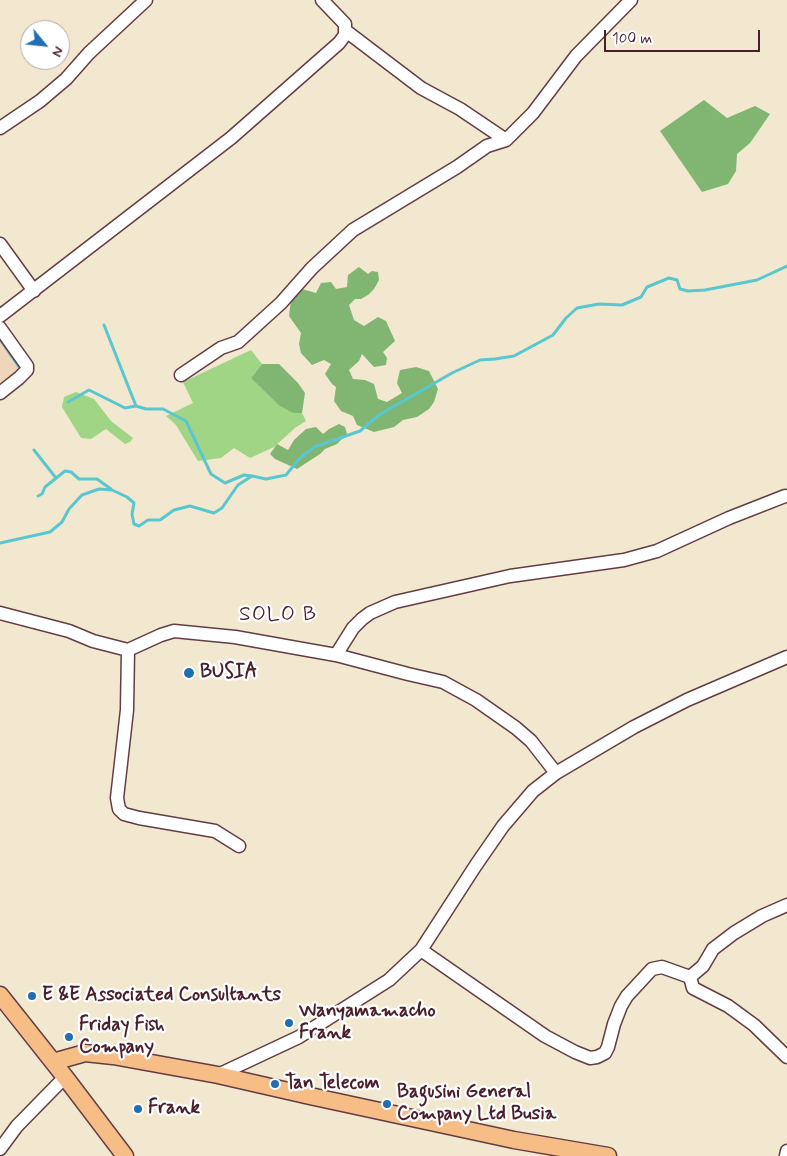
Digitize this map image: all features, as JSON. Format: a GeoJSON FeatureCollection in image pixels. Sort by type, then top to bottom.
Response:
{"type":"FeatureCollection","features":[{"type":"Feature","properties":{"kind":"main road"},"geometry":{"type":"LineString","coordinates":[[0,996],[65,1077],[124,1156]]}},
{"type":"Feature","properties":{"kind":"main road"},"geometry":{"type":"LineString","coordinates":[[53,1062],[75,1055],[96,1053],[218,1075],[514,1140],[608,1156]]}},
{"type":"Feature","properties":{"kind":"street"},"geometry":{"type":"LineString","coordinates":[[0,128],[40,101],[66,79],[89,53],[146,0]]}},
{"type":"Feature","properties":{"kind":"street"},"geometry":{"type":"LineString","coordinates":[[0,316],[231,138],[339,44],[346,31],[345,24],[322,0]]}},
{"type":"Feature","properties":{"kind":"street"},"geometry":{"type":"LineString","coordinates":[[181,375],[221,348],[238,342],[353,230],[487,146],[506,140],[533,113],[576,56],[631,0]]}},
{"type":"Feature","properties":{"kind":"street"},"geometry":{"type":"LineString","coordinates":[[346,31],[421,88],[460,109],[506,140]]}},
{"type":"Feature","properties":{"kind":"street"},"geometry":{"type":"LineString","coordinates":[[0,244],[34,291]]}},
{"type":"Feature","properties":{"kind":"street"},"geometry":{"type":"LineString","coordinates":[[0,328],[27,366],[19,378],[0,393]]}},
{"type":"Feature","properties":{"kind":"street"},"geometry":{"type":"LineString","coordinates":[[336,655],[362,619],[370,613],[395,602],[510,576],[624,560],[657,551],[729,518],[785,496]]}},
{"type":"Feature","properties":{"kind":"street"},"geometry":{"type":"LineString","coordinates":[[1,615],[60,629],[93,641],[128,650],[174,631],[235,637],[336,655],[443,682],[454,687],[516,728],[531,741],[556,773]]}},
{"type":"Feature","properties":{"kind":"street"},"geometry":{"type":"LineString","coordinates":[[128,650],[127,710],[118,798],[119,809],[124,814],[134,817],[215,831],[239,846]]}},
{"type":"Feature","properties":{"kind":"street"},"geometry":{"type":"LineString","coordinates":[[218,1075],[299,1036],[389,980],[421,950],[503,826],[533,791],[556,773],[634,727],[687,700],[787,658]]}},
{"type":"Feature","properties":{"kind":"street"},"geometry":{"type":"LineString","coordinates":[[690,977],[703,966],[713,949],[734,933],[762,916],[787,906]]}},
{"type":"Feature","properties":{"kind":"street"},"geometry":{"type":"LineString","coordinates":[[421,950],[545,1036],[574,1052],[590,1058],[604,1053],[608,1047],[614,1024],[624,1001],[652,969],[662,967],[690,977]]}},
{"type":"Feature","properties":{"kind":"street"},"geometry":{"type":"LineString","coordinates":[[690,977],[693,988],[728,1006],[754,1024],[787,1058]]}},
{"type":"Feature","properties":{"kind":"street"},"geometry":{"type":"LineString","coordinates":[[0,1149],[17,1126],[65,1077]]}},
{"type":"Feature","properties":{"kind":"street"},"geometry":{"type":"LineString","coordinates":[[786,1156],[787,1151]]}},
{"type":"Feature","properties":{"kind":"shaded area"},"geometry":{"type":"Polygon","coordinates":[[[0,336],[22,370],[0,387],[0,336]]]}},
{"type":"Feature","properties":{"kind":"green space"},"geometry":{"type":"Polygon","coordinates":[[[704,100],[727,118],[755,106],[770,114],[750,143],[737,154],[736,171],[728,184],[702,192],[660,131],[704,100]]]}},
{"type":"Feature","properties":{"kind":"green space"},"geometry":{"type":"Polygon","coordinates":[[[359,267],[368,274],[372,271],[378,272],[379,280],[368,295],[361,299],[355,299],[349,305],[354,320],[364,326],[378,317],[386,321],[395,341],[383,352],[387,358],[386,365],[374,367],[362,354],[359,361],[349,370],[353,379],[365,380],[374,384],[378,399],[387,402],[402,393],[397,383],[400,370],[416,367],[429,371],[438,389],[434,402],[429,409],[417,417],[403,420],[394,427],[374,432],[357,425],[353,416],[341,411],[334,401],[336,387],[325,374],[331,364],[324,360],[312,365],[301,353],[299,344],[301,333],[289,316],[291,300],[302,289],[316,293],[321,283],[331,282],[336,289],[347,287],[348,275],[359,267]]]}},
{"type":"Feature","properties":{"kind":"green space"},"geometry":{"type":"Polygon","coordinates":[[[251,350],[262,364],[251,378],[293,413],[302,413],[306,421],[295,428],[274,447],[250,458],[234,448],[221,458],[198,461],[176,425],[166,416],[193,403],[183,382],[251,350]]]}},
{"type":"Feature","properties":{"kind":"green space"},"geometry":{"type":"Polygon","coordinates":[[[262,364],[279,364],[298,383],[305,393],[302,413],[293,413],[280,406],[251,378],[262,364]]]}},
{"type":"Feature","properties":{"kind":"green space"},"geometry":{"type":"Polygon","coordinates":[[[76,392],[94,399],[111,421],[133,438],[130,442],[125,444],[106,429],[91,439],[81,438],[62,407],[64,397],[76,392]]]}},
{"type":"Feature","properties":{"kind":"green space"},"geometry":{"type":"Polygon","coordinates":[[[339,424],[345,427],[347,434],[337,444],[325,449],[297,469],[275,459],[270,454],[277,444],[288,450],[294,440],[306,429],[316,427],[323,434],[339,424]]]}},
{"type":"Feature","properties":{"kind":"waterway"},"geometry":{"type":"LineString","coordinates":[[0,543],[50,532],[62,522],[69,509],[82,495],[99,489],[112,490],[127,497],[134,503],[132,514],[134,524],[139,526],[148,520],[160,520],[174,510],[190,506],[214,513],[222,508],[238,485],[252,476],[266,479],[286,475],[300,458],[314,447],[360,431],[379,415],[452,373],[480,360],[514,356],[553,335],[566,318],[577,308],[599,304],[622,305],[641,297],[647,287],[669,278],[677,280],[680,289],[688,291],[705,290],[757,280],[787,266]]}},
{"type":"Feature","properties":{"kind":"waterway"},"geometry":{"type":"LineString","coordinates":[[104,325],[136,406]]}},
{"type":"Feature","properties":{"kind":"waterway"},"geometry":{"type":"LineString","coordinates":[[0,339],[21,370]]}},
{"type":"Feature","properties":{"kind":"waterway"},"geometry":{"type":"LineString","coordinates":[[68,402],[89,390],[125,408],[136,406],[146,409],[163,409],[186,421],[211,474],[225,483],[244,475],[252,476]]}},
{"type":"Feature","properties":{"kind":"waterway"},"geometry":{"type":"LineString","coordinates":[[34,450],[56,478]]}},
{"type":"Feature","properties":{"kind":"waterway"},"geometry":{"type":"LineString","coordinates":[[38,496],[42,494],[45,487],[65,471],[71,472],[79,479],[97,479],[111,489]]}},
{"type":"Feature","properties":{"kind":"place","name":"BUSIA"},"geometry":{"type":"Point","coordinates":[189,673]}},
{"type":"Feature","properties":{"kind":"place","name":"E &E Associated Consultants"},"geometry":{"type":"Point","coordinates":[32,996]}},
{"type":"Feature","properties":{"kind":"place","name":"Wanyamamacho Frank"},"geometry":{"type":"Point","coordinates":[289,1023]}},
{"type":"Feature","properties":{"kind":"place","name":"Friday Fish Company"},"geometry":{"type":"Point","coordinates":[69,1037]}},
{"type":"Feature","properties":{"kind":"place","name":"Tan Telecom"},"geometry":{"type":"Point","coordinates":[275,1084]}},
{"type":"Feature","properties":{"kind":"place","name":"Bagusini General Company Ltd Busia"},"geometry":{"type":"Point","coordinates":[387,1104]}},
{"type":"Feature","properties":{"kind":"place","name":"Frank"},"geometry":{"type":"Point","coordinates":[138,1109]}},
{"type":"Feature","properties":{"kind":"district","name":"SOLO B"},"geometry":{"type":"Point","coordinates":[278,616]}}]}
